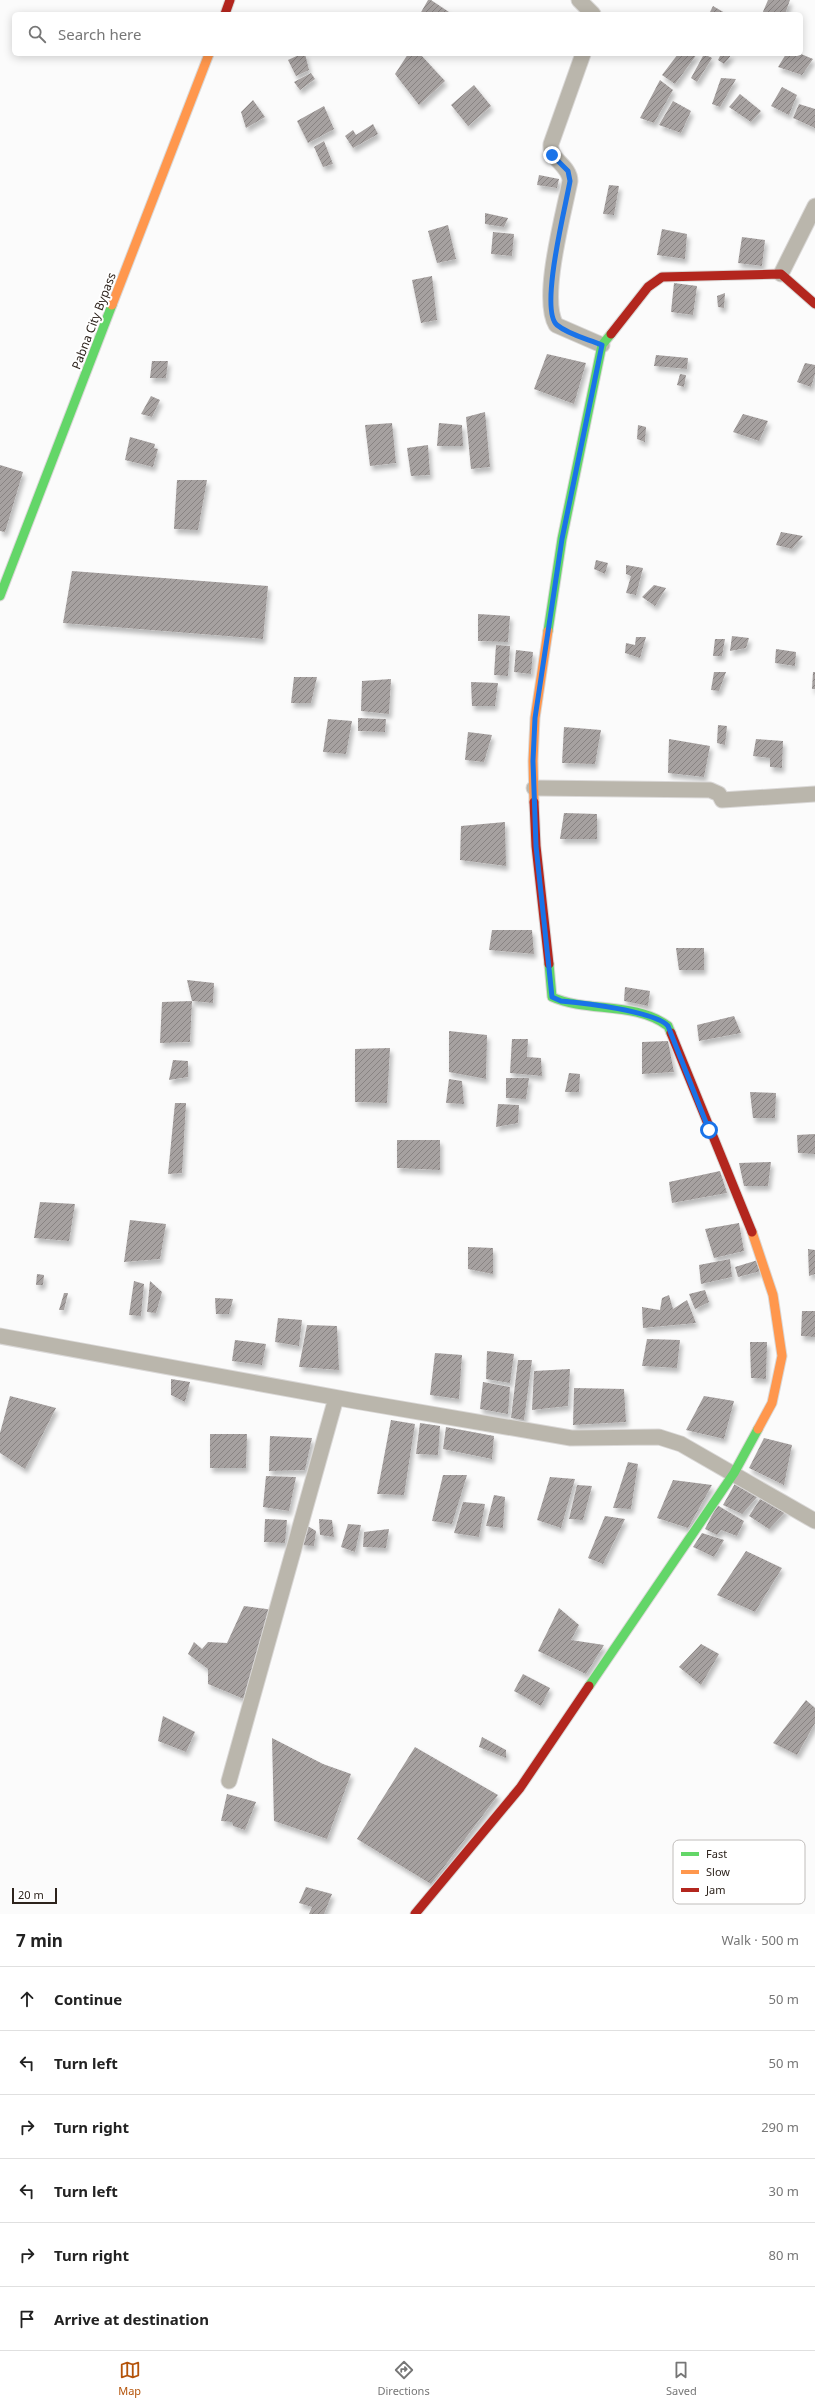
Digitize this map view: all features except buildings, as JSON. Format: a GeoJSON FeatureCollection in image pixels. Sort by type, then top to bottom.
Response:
{"type":"FeatureCollection","features":[{"type":"Feature","properties":{"kind":"main road"},"geometry":{"type":"LineString","coordinates":[[226,12],[230,0]]}},
{"type":"Feature","properties":{"kind":"main road","name":"Pabna City Bypass"},"geometry":{"type":"LineString","coordinates":[[0,596],[208,56]]}},
{"type":"Feature","properties":{"kind":"main road"},"geometry":{"type":"LineString","coordinates":[[415,1914],[520,1788],[734,1473],[772,1403],[782,1356],[776,1307],[766,1269],[668,1026],[662,1020],[642,1014],[561,1001],[552,997],[539,884],[534,788],[535,718],[562,539],[602,345],[648,286],[662,277],[781,274],[815,304]]}},
{"type":"Feature","properties":{"kind":"street"},"geometry":{"type":"LineString","coordinates":[[579,0],[591,12]]}},
{"type":"Feature","properties":{"kind":"street"},"geometry":{"type":"LineString","coordinates":[[582,56],[551,144],[552,155],[568,171],[570,181],[551,283],[551,310],[556,325],[602,345]]}},
{"type":"Feature","properties":{"kind":"street"},"geometry":{"type":"LineString","coordinates":[[781,274],[815,206]]}},
{"type":"Feature","properties":{"kind":"street"},"geometry":{"type":"LineString","coordinates":[[534,788],[710,790],[719,794],[722,800],[815,794]]}},
{"type":"Feature","properties":{"kind":"street"},"geometry":{"type":"LineString","coordinates":[[0,1336],[95,1352],[336,1398],[571,1438],[659,1437],[681,1444],[734,1473],[815,1521]]}},
{"type":"Feature","properties":{"kind":"street"},"geometry":{"type":"LineString","coordinates":[[229,1781],[336,1398]]}},
{"type":"Feature","properties":{"kind":"traffic: fast"},"geometry":{"type":"LineString","coordinates":[[0,596],[112,305]]}},
{"type":"Feature","properties":{"kind":"traffic: fast"},"geometry":{"type":"LineString","coordinates":[[548,631],[562,539],[602,345],[611,334]]}},
{"type":"Feature","properties":{"kind":"traffic: fast"},"geometry":{"type":"LineString","coordinates":[[549,964],[552,997],[581,1005],[641,1013],[655,1018],[668,1026],[671,1033]]}},
{"type":"Feature","properties":{"kind":"traffic: fast"},"geometry":{"type":"LineString","coordinates":[[589,1686],[734,1473],[758,1429]]}},
{"type":"Feature","properties":{"kind":"traffic: slow"},"geometry":{"type":"LineString","coordinates":[[112,305],[208,56]]}},
{"type":"Feature","properties":{"kind":"traffic: slow"},"geometry":{"type":"LineString","coordinates":[[534,802],[533,761],[535,718],[548,631]]}},
{"type":"Feature","properties":{"kind":"traffic: slow"},"geometry":{"type":"LineString","coordinates":[[752,1232],[773,1295],[782,1356],[772,1403],[758,1429]]}},
{"type":"Feature","properties":{"kind":"traffic: jam"},"geometry":{"type":"LineString","coordinates":[[226,12],[230,0]]}},
{"type":"Feature","properties":{"kind":"traffic: jam"},"geometry":{"type":"LineString","coordinates":[[611,334],[648,287],[662,277],[781,274],[815,304]]}},
{"type":"Feature","properties":{"kind":"traffic: jam"},"geometry":{"type":"LineString","coordinates":[[534,802],[536,846],[549,964]]}},
{"type":"Feature","properties":{"kind":"traffic: jam"},"geometry":{"type":"LineString","coordinates":[[671,1033],[752,1232]]}},
{"type":"Feature","properties":{"kind":"traffic: jam"},"geometry":{"type":"LineString","coordinates":[[415,1914],[520,1788],[589,1686]]}},
{"type":"Feature","properties":{"kind":"route"},"geometry":{"type":"LineString","coordinates":[[552,155],[568,171],[570,176],[551,283],[551,310],[553,319],[556,325],[602,345],[562,539],[535,718],[533,761],[536,846],[552,997],[561,1001],[642,1014],[658,1018],[665,1022],[668,1026],[709,1130]]}}]}
